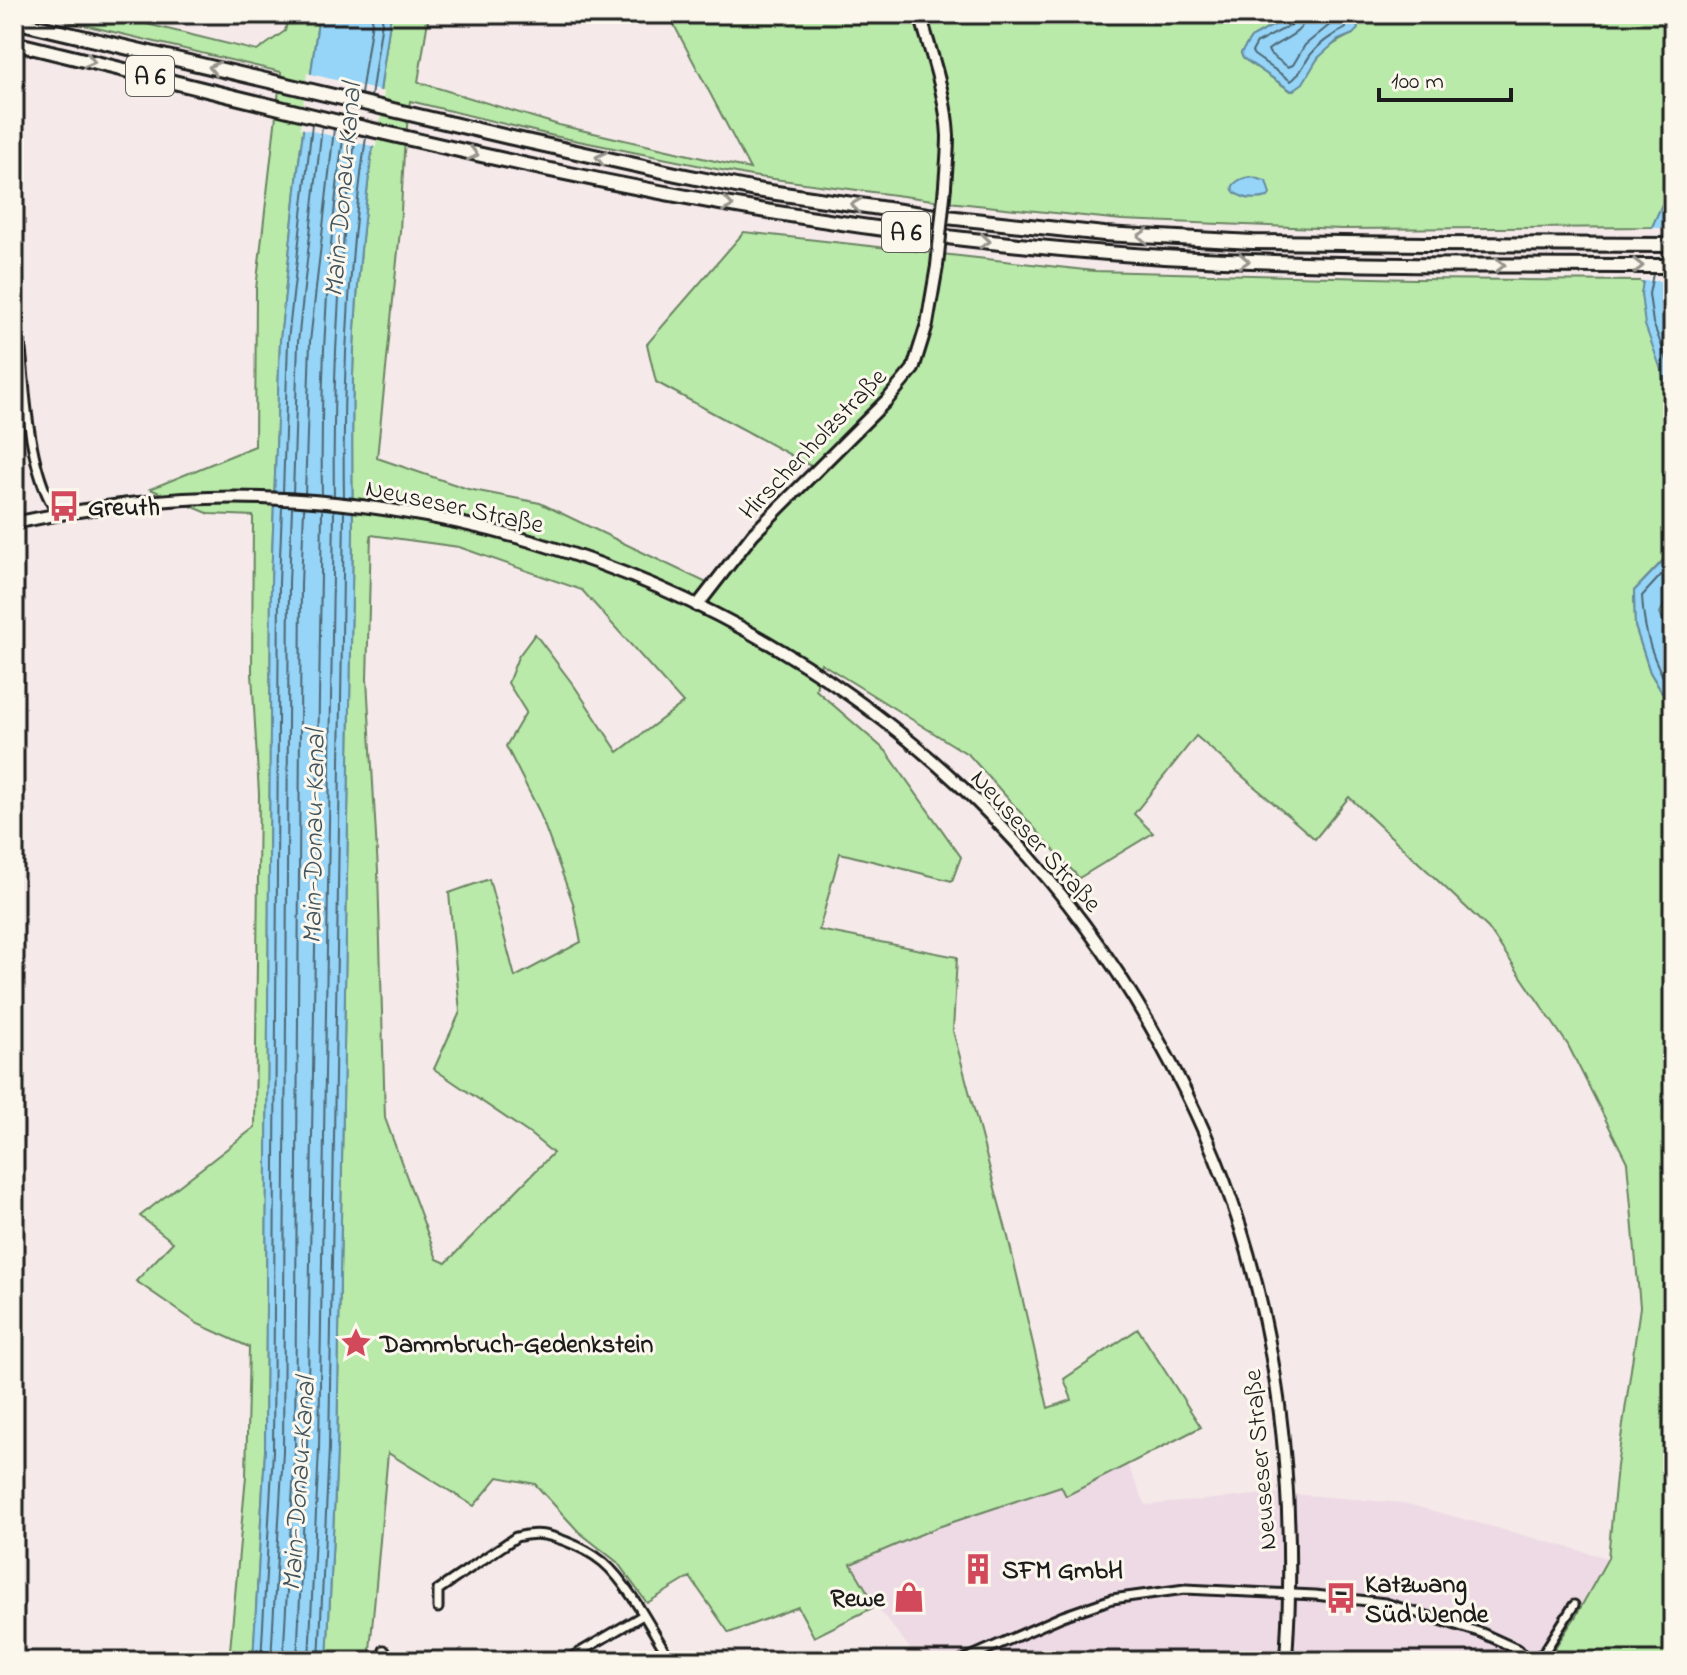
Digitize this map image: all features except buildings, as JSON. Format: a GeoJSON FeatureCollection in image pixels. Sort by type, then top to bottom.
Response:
{"type":"FeatureCollection","features":[{"type":"Feature","properties":{"kind":"highway","name":"A 6"},"geometry":{"type":"LineString","coordinates":[[14,21],[690,177],[756,190],[928,215],[1104,234],[1253,242],[1673,245]]}},
{"type":"Feature","properties":{"kind":"highway","name":"A 6"},"geometry":{"type":"LineString","coordinates":[[14,43],[587,179],[734,206],[962,239],[1098,252],[1249,261],[1673,266]]}},
{"type":"Feature","properties":{"kind":"main road","name":"Hirschenholzstraße"},"geometry":{"type":"LineString","coordinates":[[697,606],[753,534],[888,399],[913,369],[927,324],[937,266],[948,137],[942,91],[920,14]]}},
{"type":"Feature","properties":{"kind":"main road","name":"Neuseser Straße"},"geometry":{"type":"LineString","coordinates":[[14,523],[132,504],[250,498],[379,508],[468,524],[525,539],[634,577],[776,647],[834,683],[890,724],[945,771],[996,820],[1089,931],[1143,1012],[1179,1077],[1212,1149],[1238,1220],[1260,1296],[1273,1358],[1288,1529],[1286,1661]]}},
{"type":"Feature","properties":{"kind":"street"},"geometry":{"type":"LineString","coordinates":[[14,317],[35,454],[50,504],[58,514]]}},
{"type":"Feature","properties":{"kind":"street"},"geometry":{"type":"LineString","coordinates":[[438,1608],[438,1590],[516,1537],[531,1533],[550,1535],[595,1556],[613,1572],[671,1661]]}},
{"type":"Feature","properties":{"kind":"street"},"geometry":{"type":"LineString","coordinates":[[961,1661],[1063,1616],[1112,1599],[1185,1589],[1385,1603],[1482,1633],[1519,1650],[1528,1660],[1543,1654],[1574,1605]]}},
{"type":"Feature","properties":{"kind":"street"},"geometry":{"type":"LineString","coordinates":[[565,1661],[643,1615]]}},
{"type":"Feature","properties":{"kind":"street"},"geometry":{"type":"LineString","coordinates":[[384,1650],[393,1661]]}},
{"type":"Feature","properties":{"kind":"shaded area"},"geometry":{"type":"Polygon","coordinates":[[[1127,1464],[1146,1505],[1279,1493],[1404,1503],[1608,1558],[1576,1616],[1546,1661],[920,1661],[876,1606],[850,1564],[938,1527],[1061,1485],[1066,1495],[1127,1464]]]}},
{"type":"Feature","properties":{"kind":"green space"},"geometry":{"type":"Polygon","coordinates":[[[38,14],[106,14],[257,51],[285,31],[289,14],[319,14],[299,161],[280,341],[271,583],[265,1451],[253,1661],[229,1661],[246,1476],[249,1347],[198,1324],[136,1281],[173,1242],[140,1216],[255,1127],[259,794],[252,673],[253,516],[210,514],[150,489],[255,446],[256,289],[281,72],[38,14]]]}},
{"type":"Feature","properties":{"kind":"green space"},"geometry":{"type":"Polygon","coordinates":[[[391,14],[429,14],[418,82],[559,125],[750,169],[674,25],[684,14],[1294,14],[1251,38],[1241,53],[1243,58],[1291,91],[1303,81],[1324,52],[1353,34],[1355,19],[1344,14],[1673,14],[1673,180],[1652,227],[1341,229],[1122,220],[948,202],[751,176],[554,136],[410,101],[377,458],[468,489],[540,503],[715,587],[755,536],[820,471],[656,382],[647,344],[744,232],[1094,271],[1644,281],[1641,294],[1673,403],[1673,547],[1634,591],[1635,626],[1650,672],[1673,711],[1673,1661],[1546,1661],[1576,1616],[1608,1558],[1617,1466],[1640,1307],[1627,1162],[1568,1045],[1488,928],[1349,797],[1315,839],[1196,736],[1134,814],[1153,833],[1079,878],[969,755],[821,663],[816,690],[886,751],[961,857],[952,881],[840,853],[819,930],[957,957],[953,1031],[1008,1237],[1048,1408],[1072,1400],[1064,1379],[1138,1329],[1201,1427],[1066,1496],[1061,1486],[938,1527],[851,1564],[876,1606],[814,1637],[798,1607],[729,1633],[690,1577],[647,1603],[617,1562],[579,1532],[535,1484],[498,1477],[474,1506],[388,1453],[369,1661],[327,1661],[337,1449],[353,372],[364,223],[391,14]],[[371,535],[367,679],[378,871],[385,1118],[437,1259],[446,1263],[553,1153],[434,1069],[460,1012],[449,893],[489,879],[515,977],[581,942],[573,903],[539,811],[506,746],[526,712],[508,683],[518,657],[535,634],[618,752],[683,703],[582,590],[459,547],[371,535]]]}},
{"type":"Feature","properties":{"kind":"green space"},"geometry":{"type":"Polygon","coordinates":[[[1673,587],[1673,640],[1660,613],[1673,587]]]}},
{"type":"Feature","properties":{"kind":"water","name":"Main-Donau-Kanal"},"geometry":{"type":"Polygon","coordinates":[[[319,14],[391,14],[364,223],[353,372],[337,1449],[327,1661],[253,1661],[265,1451],[271,583],[280,341],[299,161],[319,14]]]}},
{"type":"Feature","properties":{"kind":"water"},"geometry":{"type":"Polygon","coordinates":[[[1294,14],[1344,14],[1355,19],[1358,29],[1338,40],[1318,58],[1303,83],[1292,91],[1243,58],[1241,53],[1251,38],[1294,14]]]}},
{"type":"Feature","properties":{"kind":"water"},"geometry":{"type":"Polygon","coordinates":[[[1251,177],[1266,181],[1268,197],[1247,198],[1235,193],[1234,184],[1251,177]]]}},
{"type":"Feature","properties":{"kind":"water"},"geometry":{"type":"Polygon","coordinates":[[[1673,180],[1673,403],[1645,325],[1641,294],[1652,227],[1673,180]]]}},
{"type":"Feature","properties":{"kind":"water"},"geometry":{"type":"Polygon","coordinates":[[[1673,547],[1673,587],[1660,613],[1673,640],[1673,711],[1650,672],[1635,626],[1634,591],[1673,547]]]}},
{"type":"Feature","properties":{"kind":"pier"},"geometry":{"type":"Polygon","coordinates":[[[307,73],[384,92],[376,147],[300,128],[307,73]]]}},
{"type":"Feature","properties":{"kind":"pier"},"geometry":{"type":"Polygon","coordinates":[[[1648,228],[1673,228],[1673,281],[1640,281],[1648,228]]]}},
{"type":"Feature","properties":{"kind":"place","name":"Greuth"},"geometry":{"type":"Point","coordinates":[64,506]}},
{"type":"Feature","properties":{"kind":"place","name":"Dammbruch-Gedenkstein"},"geometry":{"type":"Point","coordinates":[356,1343]}},
{"type":"Feature","properties":{"kind":"place","name":"SFM GmbH"},"geometry":{"type":"Point","coordinates":[978,1569]}},
{"type":"Feature","properties":{"kind":"place","name":"Rewe"},"geometry":{"type":"Point","coordinates":[909,1597]}},
{"type":"Feature","properties":{"kind":"place","name":"Katzwang Süd Wende"},"geometry":{"type":"Point","coordinates":[1341,1598]}}]}
